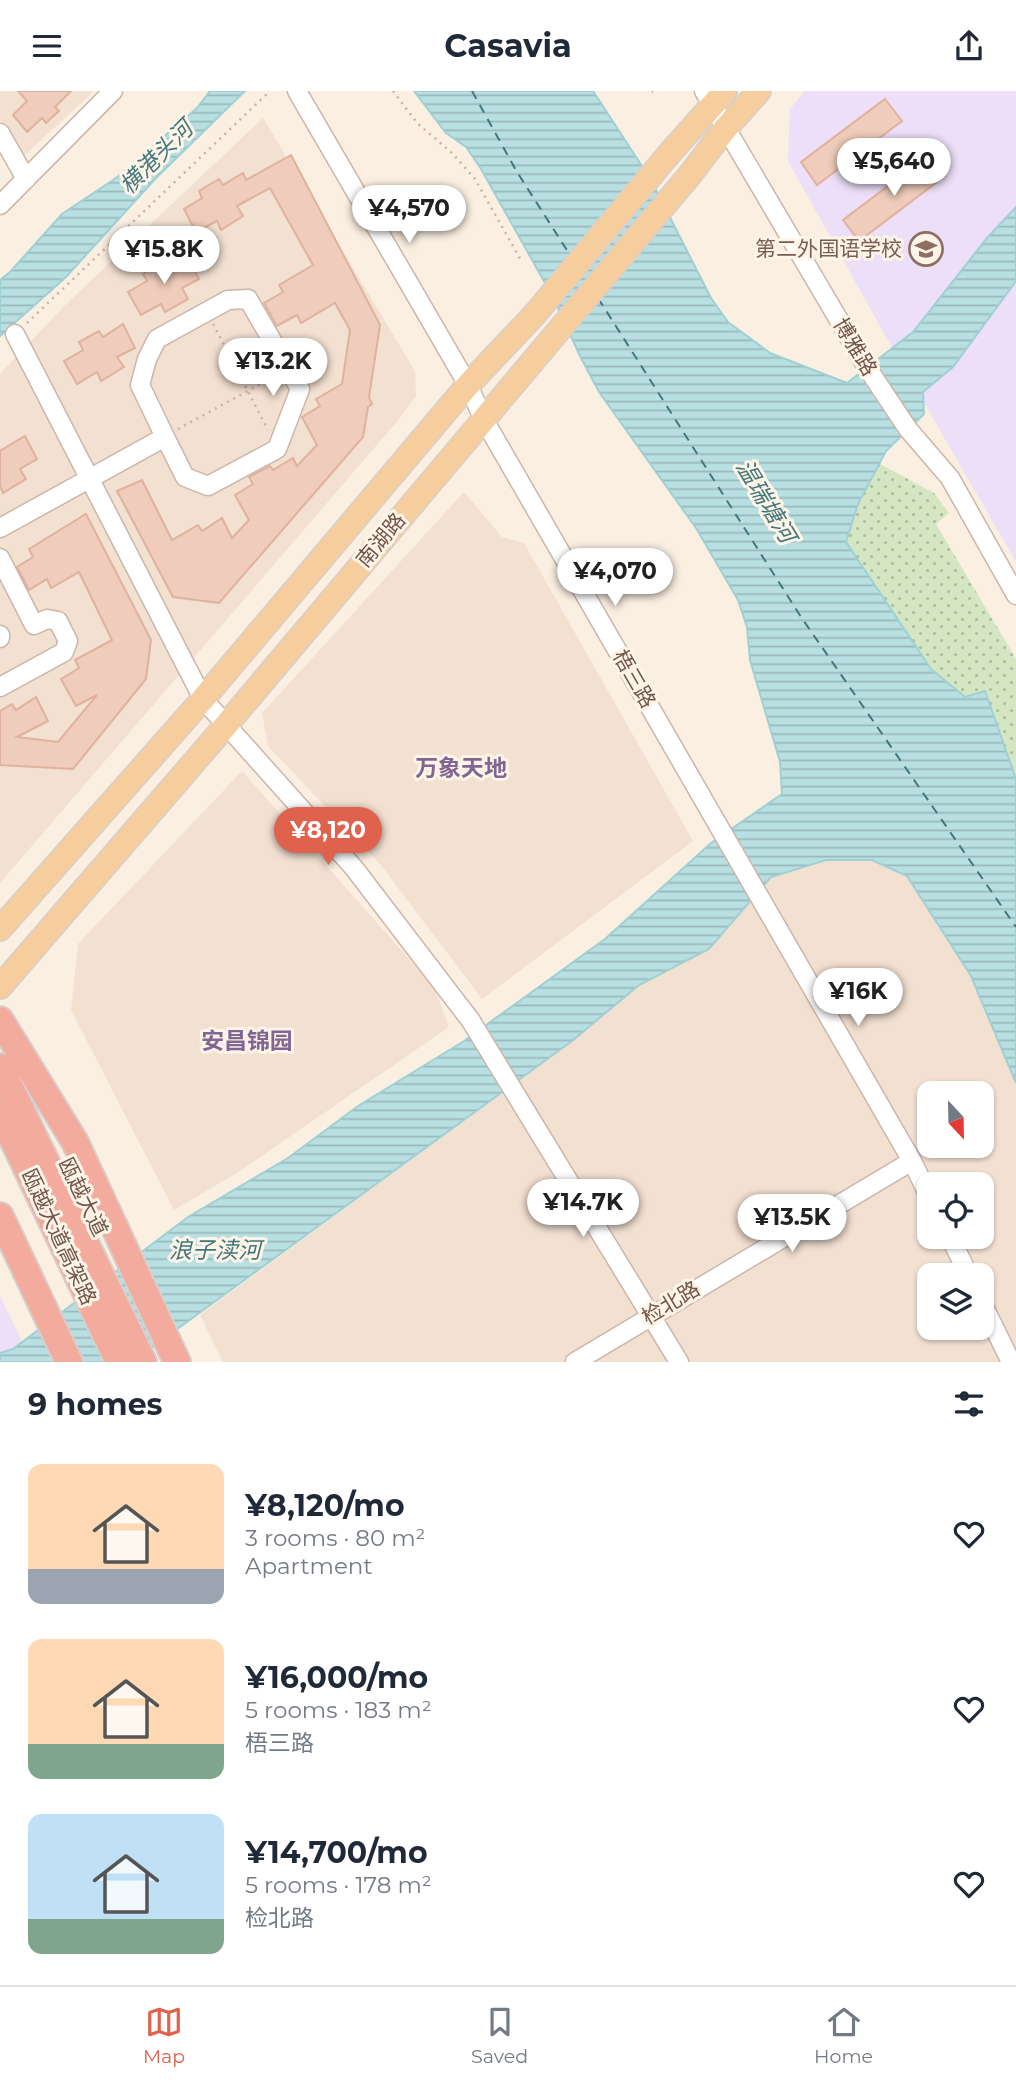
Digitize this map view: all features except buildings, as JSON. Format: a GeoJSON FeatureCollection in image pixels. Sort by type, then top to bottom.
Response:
{"type":"FeatureCollection","features":[{"type":"Feature","properties":{"kind":"highway"},"geometry":{"type":"LineString","coordinates":[[0,1020],[75,1142],[177,1362]]}},
{"type":"Feature","properties":{"kind":"highway","name":"瓯越大道"},"geometry":{"type":"LineString","coordinates":[[0,1035],[51,1132],[162,1362]]}},
{"type":"Feature","properties":{"kind":"highway","name":"瓯越大道高架路"},"geometry":{"type":"LineString","coordinates":[[0,1067],[143,1362]]}},
{"type":"Feature","properties":{"kind":"highway","name":"瓯越大道高架路"},"geometry":{"type":"LineString","coordinates":[[0,1112],[119,1362]]}},
{"type":"Feature","properties":{"kind":"highway"},"geometry":{"type":"LineString","coordinates":[[0,1216],[69,1362]]}},
{"type":"Feature","properties":{"kind":"main road","name":"南湖路"},"geometry":{"type":"LineString","coordinates":[[0,987],[227,724],[759,91]]}},
{"type":"Feature","properties":{"kind":"main road","name":"南湖路"},"geometry":{"type":"LineString","coordinates":[[0,929],[202,699],[468,386],[536,314],[714,96]]}},
{"type":"Feature","properties":{"kind":"street"},"geometry":{"type":"LineString","coordinates":[[0,205],[113,91]]}},
{"type":"Feature","properties":{"kind":"street","name":"梧三路"},"geometry":{"type":"LineString","coordinates":[[297,91],[917,1172]]}},
{"type":"Feature","properties":{"kind":"street","name":"博雅路"},"geometry":{"type":"LineString","coordinates":[[714,96],[725,129],[866,366],[908,429],[950,478],[1009,574],[1016,595]]}},
{"type":"Feature","properties":{"kind":"street"},"geometry":{"type":"LineString","coordinates":[[0,134],[26,179]]}},
{"type":"Feature","properties":{"kind":"street"},"geometry":{"type":"LineString","coordinates":[[248,299],[289,368],[300,389],[277,449],[208,486],[185,477],[140,385],[147,359],[157,339],[229,300],[248,299]]}},
{"type":"Feature","properties":{"kind":"street"},"geometry":{"type":"LineString","coordinates":[[15,334],[202,699],[354,868],[471,1021],[679,1362]]}},
{"type":"Feature","properties":{"kind":"street"},"geometry":{"type":"LineString","coordinates":[[0,529],[165,437]]}},
{"type":"Feature","properties":{"kind":"street"},"geometry":{"type":"LineString","coordinates":[[0,558],[34,625],[47,619],[58,621],[68,641],[64,652],[0,687]]}},
{"type":"Feature","properties":{"kind":"street","name":"检北路"},"geometry":{"type":"LineString","coordinates":[[575,1362],[912,1161]]}},
{"type":"Feature","properties":{"kind":"street"},"geometry":{"type":"LineString","coordinates":[[994,1327],[1011,1362]]}},
{"type":"Feature","properties":{"kind":"path"},"geometry":{"type":"LineString","coordinates":[[15,334],[270,91]]}},
{"type":"Feature","properties":{"kind":"path"},"geometry":{"type":"LineString","coordinates":[[393,91],[417,124],[452,153],[475,179],[522,262]]}},
{"type":"Feature","properties":{"kind":"path"},"geometry":{"type":"LineString","coordinates":[[206,312],[277,449]]}},
{"type":"Feature","properties":{"kind":"path"},"geometry":{"type":"LineString","coordinates":[[165,437],[289,368]]}},
{"type":"Feature","properties":{"kind":"shaded area"},"geometry":{"type":"Polygon","coordinates":[[[0,91],[94,91],[22,158],[0,120],[0,91]]]}},
{"type":"Feature","properties":{"kind":"shaded area","name":"第二外国语学校"},"geometry":{"type":"Polygon","coordinates":[[[805,91],[1016,91],[1016,562],[788,161],[790,109],[805,91]]]}},
{"type":"Feature","properties":{"kind":"shaded area"},"geometry":{"type":"Polygon","coordinates":[[[263,118],[415,371],[416,396],[400,418],[0,883],[0,374],[63,307],[263,118]]]}},
{"type":"Feature","properties":{"kind":"shaded area","name":"万象天地"},"geometry":{"type":"Polygon","coordinates":[[[464,492],[502,537],[524,543],[693,841],[482,999],[380,864],[268,746],[262,713],[464,492]]]}},
{"type":"Feature","properties":{"kind":"shaded area","name":"安昌锦园"},"geometry":{"type":"Polygon","coordinates":[[[242,771],[434,987],[449,1027],[240,1171],[174,1210],[71,1010],[78,944],[242,771]]]}},
{"type":"Feature","properties":{"kind":"shaded area"},"geometry":{"type":"Polygon","coordinates":[[[826,860],[872,860],[907,876],[971,976],[1016,1083],[1016,1362],[223,1362],[200,1315],[572,1041],[639,985],[709,949],[771,877],[826,860]]]}},
{"type":"Feature","properties":{"kind":"shaded area"},"geometry":{"type":"Polygon","coordinates":[[[0,1296],[32,1362],[0,1362],[0,1296]]]}},
{"type":"Feature","properties":{"kind":"green space"},"geometry":{"type":"Polygon","coordinates":[[[880,464],[934,493],[949,513],[936,524],[1016,659],[1016,779],[985,692],[965,697],[931,669],[846,542],[858,504],[880,464]]]}},
{"type":"Feature","properties":{"kind":"water","name":"横港头河"},"geometry":{"type":"Polygon","coordinates":[[[210,91],[245,91],[156,178],[66,277],[0,336],[0,280],[62,214],[116,178],[197,108],[210,91]]]}},
{"type":"Feature","properties":{"kind":"water"},"geometry":{"type":"Polygon","coordinates":[[[414,91],[593,91],[651,180],[711,298],[728,322],[770,353],[847,383],[913,332],[987,238],[1016,207],[1016,281],[953,367],[923,392],[924,414],[886,451],[858,504],[846,542],[931,669],[965,697],[985,691],[1016,779],[1016,1083],[971,976],[907,876],[872,860],[826,860],[771,877],[709,949],[639,985],[572,1041],[132,1362],[0,1362],[0,1353],[13,1349],[188,1217],[288,1158],[358,1106],[464,1041],[605,939],[711,843],[782,794],[780,762],[750,660],[747,627],[738,600],[696,528],[599,392],[554,299],[481,169],[466,147],[446,133],[414,91]]]}},
{"type":"Feature","properties":{"kind":"ferry route"},"geometry":{"type":"LineString","coordinates":[[472,91],[517,172],[570,255]]}},
{"type":"Feature","properties":{"kind":"ferry route"},"geometry":{"type":"LineString","coordinates":[[598,298],[801,617],[1016,927]]}},
{"type":"Feature","properties":{"kind":"place","name":"第二外国语学校"},"geometry":{"type":"Point","coordinates":[926,249]}},
{"type":"Feature","properties":{"kind":"district","name":"万象天地"},"geometry":{"type":"Point","coordinates":[461,768]}},
{"type":"Feature","properties":{"kind":"district","name":"安昌锦园"},"geometry":{"type":"Point","coordinates":[247,1041]}},
{"type":"Feature","properties":{"kind":"water label","name":"温瑞塘河"},"geometry":{"type":"Point","coordinates":[766,501]}},
{"type":"Feature","properties":{"kind":"water label","name":"浪子渎河"},"geometry":{"type":"Point","coordinates":[215,1250]}}]}
